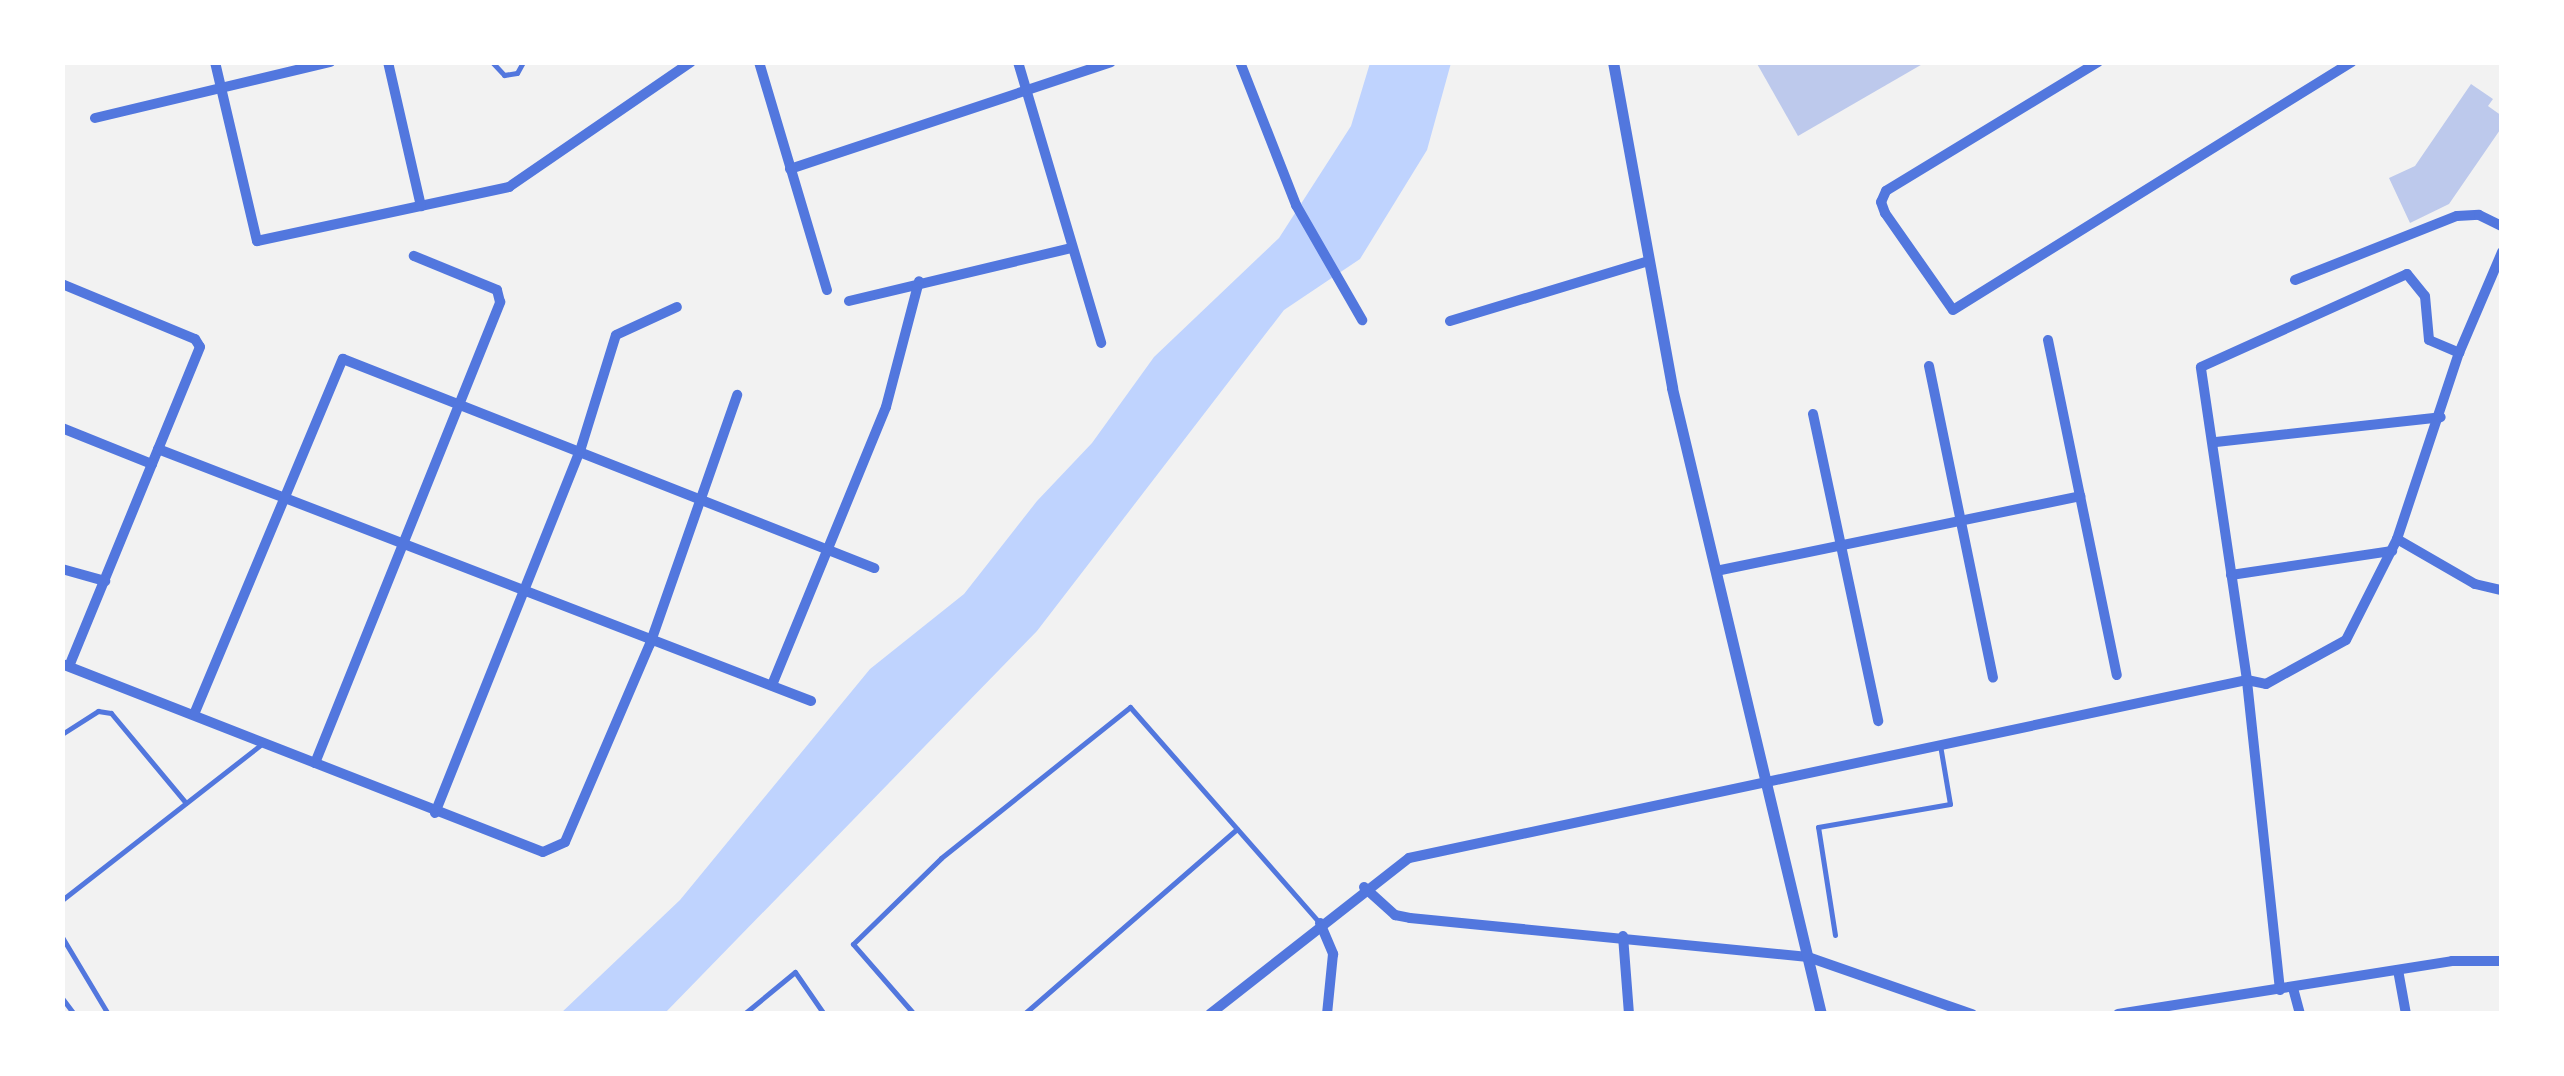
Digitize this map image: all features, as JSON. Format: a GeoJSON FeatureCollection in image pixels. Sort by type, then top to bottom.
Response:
{"type":"FeatureCollection","features":[{"type":"Feature","properties":{"kind":"street"},"geometry":{"type":"LineString","coordinates":[[215,62],[257,241],[509,187],[690,62]]}},
{"type":"Feature","properties":{"kind":"street"},"geometry":{"type":"LineString","coordinates":[[94,118],[330,62]]}},
{"type":"Feature","properties":{"kind":"street"},"geometry":{"type":"LineString","coordinates":[[388,62],[421,206]]}},
{"type":"Feature","properties":{"kind":"street"},"geometry":{"type":"LineString","coordinates":[[759,62],[827,290]]}},
{"type":"Feature","properties":{"kind":"street"},"geometry":{"type":"LineString","coordinates":[[1018,62],[1101,343]]}},
{"type":"Feature","properties":{"kind":"street"},"geometry":{"type":"LineString","coordinates":[[790,168],[1111,62]]}},
{"type":"Feature","properties":{"kind":"street"},"geometry":{"type":"LineString","coordinates":[[1240,62],[1296,206],[1362,320]]}},
{"type":"Feature","properties":{"kind":"street"},"geometry":{"type":"LineString","coordinates":[[1613,62],[1645,262],[1821,1014]]}},
{"type":"Feature","properties":{"kind":"street"},"geometry":{"type":"LineString","coordinates":[[2098,62],[1886,191],[1880,202],[1885,212],[1953,310],[2352,62]]}},
{"type":"Feature","properties":{"kind":"street"},"geometry":{"type":"LineString","coordinates":[[2295,280],[2457,216],[2479,216],[2502,226]]}},
{"type":"Feature","properties":{"kind":"street"},"geometry":{"type":"LineString","coordinates":[[849,301],[1072,248]]}},
{"type":"Feature","properties":{"kind":"street"},"geometry":{"type":"LineString","coordinates":[[1210,1014],[1364,887],[1409,858],[2247,680],[2266,684],[2346,640],[2394,545],[2441,416],[2459,353],[2502,252]]}},
{"type":"Feature","properties":{"kind":"street"},"geometry":{"type":"LineString","coordinates":[[314,763],[460,404],[500,295],[414,256]]}},
{"type":"Feature","properties":{"kind":"street"},"geometry":{"type":"LineString","coordinates":[[1450,322],[1645,262]]}},
{"type":"Feature","properties":{"kind":"street"},"geometry":{"type":"LineString","coordinates":[[2280,990],[2247,680],[2204,364],[2399,275],[2416,281],[2425,296],[2429,340],[2459,353]]}},
{"type":"Feature","properties":{"kind":"street"},"geometry":{"type":"LineString","coordinates":[[772,686],[886,406],[919,282]]}},
{"type":"Feature","properties":{"kind":"street"},"geometry":{"type":"LineString","coordinates":[[62,284],[199,344],[105,581],[66,665],[195,712],[435,813],[543,852],[565,842],[650,644],[737,395]]}},
{"type":"Feature","properties":{"kind":"street"},"geometry":{"type":"LineString","coordinates":[[435,813],[580,451],[616,335],[677,307]]}},
{"type":"Feature","properties":{"kind":"street"},"geometry":{"type":"LineString","coordinates":[[2048,340],[2117,675]]}},
{"type":"Feature","properties":{"kind":"street"},"geometry":{"type":"LineString","coordinates":[[195,712],[282,496],[343,359],[703,497],[874,568]]}},
{"type":"Feature","properties":{"kind":"street"},"geometry":{"type":"LineString","coordinates":[[1930,366],[1994,678]]}},
{"type":"Feature","properties":{"kind":"street"},"geometry":{"type":"LineString","coordinates":[[1813,414],[1878,720]]}},
{"type":"Feature","properties":{"kind":"street"},"geometry":{"type":"LineString","coordinates":[[2216,442],[2441,416]]}},
{"type":"Feature","properties":{"kind":"street"},"geometry":{"type":"LineString","coordinates":[[62,428],[152,464]]}},
{"type":"Feature","properties":{"kind":"street"},"geometry":{"type":"LineString","coordinates":[[158,449],[523,595],[810,702]]}},
{"type":"Feature","properties":{"kind":"street"},"geometry":{"type":"LineString","coordinates":[[1716,571],[1842,549],[2080,496]]}},
{"type":"Feature","properties":{"kind":"street"},"geometry":{"type":"LineString","coordinates":[[2232,575],[2394,545],[2474,584],[2502,590]]}},
{"type":"Feature","properties":{"kind":"street"},"geometry":{"type":"LineString","coordinates":[[62,568],[105,581]]}},
{"type":"Feature","properties":{"kind":"street"},"geometry":{"type":"LineString","coordinates":[[1364,887],[1395,915],[1410,918],[1808,957],[1972,1014]]}},
{"type":"Feature","properties":{"kind":"street"},"geometry":{"type":"LineString","coordinates":[[1320,924],[1334,954],[1327,1014]]}},
{"type":"Feature","properties":{"kind":"street"},"geometry":{"type":"LineString","coordinates":[[1623,936],[1629,1014]]}},
{"type":"Feature","properties":{"kind":"street"},"geometry":{"type":"LineString","coordinates":[[2118,1014],[2398,970],[2502,961]]}},
{"type":"Feature","properties":{"kind":"street"},"geometry":{"type":"LineString","coordinates":[[2398,970],[2406,1014]]}},
{"type":"Feature","properties":{"kind":"street"},"geometry":{"type":"LineString","coordinates":[[2294,988],[2300,1014]]}},
{"type":"Feature","properties":{"kind":"lane"},"geometry":{"type":"LineString","coordinates":[[492,62],[504,75],[517,72],[523,62]]}},
{"type":"Feature","properties":{"kind":"lane"},"geometry":{"type":"LineString","coordinates":[[914,1014],[853,944],[940,858],[1130,707],[1320,924]]}},
{"type":"Feature","properties":{"kind":"lane"},"geometry":{"type":"LineString","coordinates":[[62,734],[98,710],[110,713],[186,803]]}},
{"type":"Feature","properties":{"kind":"lane"},"geometry":{"type":"LineString","coordinates":[[62,900],[264,742]]}},
{"type":"Feature","properties":{"kind":"lane"},"geometry":{"type":"LineString","coordinates":[[1836,935],[1818,827],[1950,804],[1940,746]]}},
{"type":"Feature","properties":{"kind":"lane"},"geometry":{"type":"LineString","coordinates":[[1024,1014],[1237,830]]}},
{"type":"Feature","properties":{"kind":"lane"},"geometry":{"type":"LineString","coordinates":[[62,937],[108,1014]]}},
{"type":"Feature","properties":{"kind":"lane"},"geometry":{"type":"LineString","coordinates":[[744,1014],[795,972],[824,1014]]}},
{"type":"Feature","properties":{"kind":"lane"},"geometry":{"type":"LineString","coordinates":[[62,998],[74,1014]]}},
{"type":"Feature","properties":{"kind":"water"},"geometry":{"type":"Polygon","coordinates":[[[1370,63],[1451,63],[1427,150],[1360,259],[1284,310],[1037,631],[665,1013],[560,1014],[680,900],[870,669],[964,594],[1037,501],[1092,443],[1154,357],[1279,238],[1351,126],[1370,63]]]}},
{"type":"Feature","properties":{"kind":"building"},"geometry":{"type":"Polygon","coordinates":[[[1756,62],[1926,62],[1798,136],[1756,62]]]}},
{"type":"Feature","properties":{"kind":"building"},"geometry":{"type":"Polygon","coordinates":[[[2471,84],[2493,99],[2488,106],[2502,116],[2502,127],[2449,204],[2410,223],[2389,178],[2415,166],[2471,84]]]}}]}
